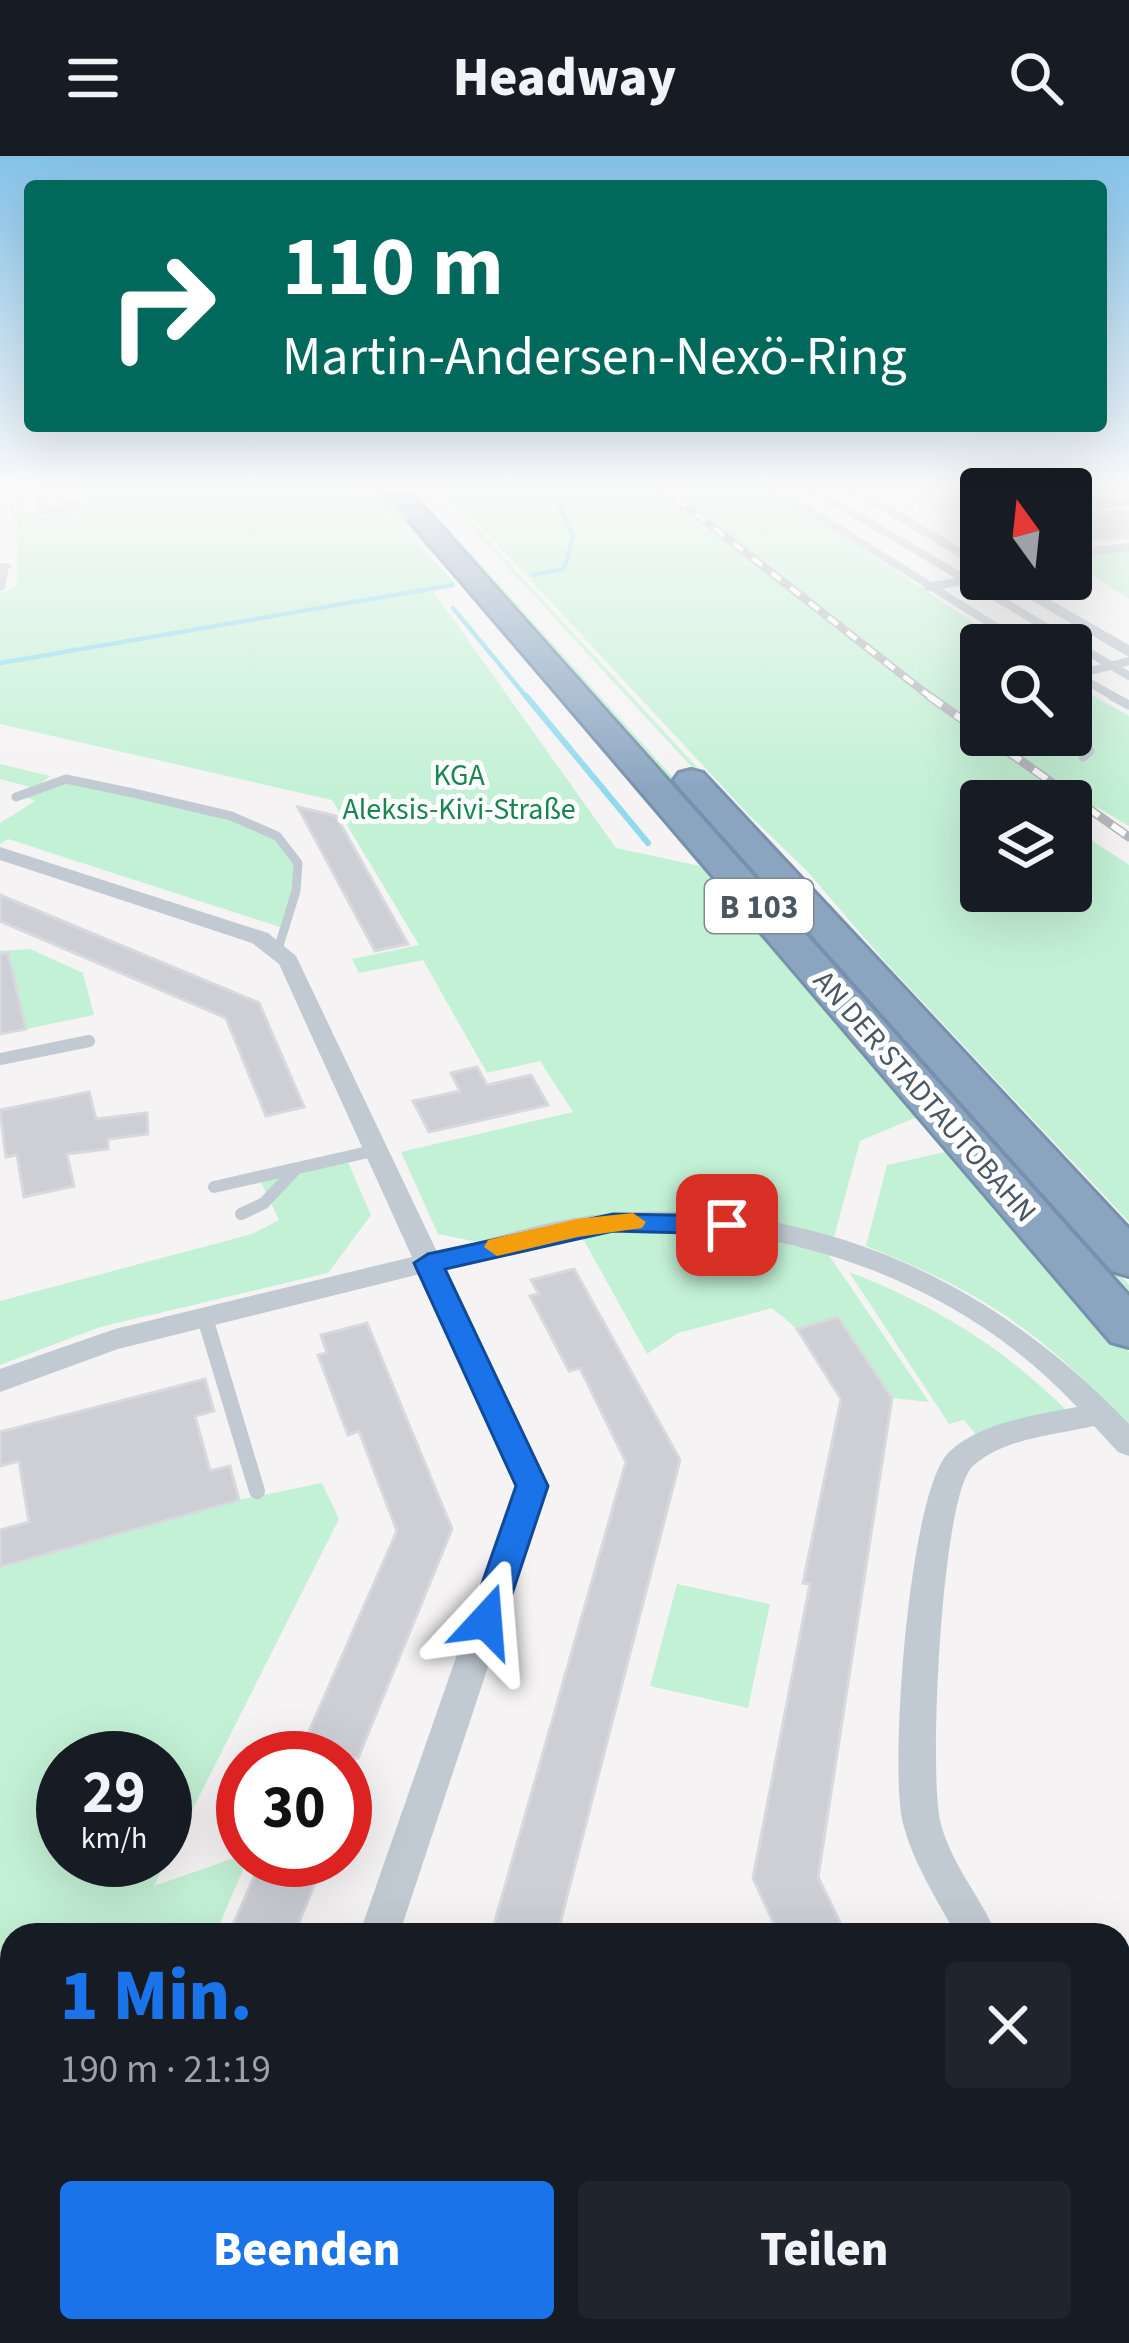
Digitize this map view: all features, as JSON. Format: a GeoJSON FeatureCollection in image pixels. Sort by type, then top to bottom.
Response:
{"type":"FeatureCollection","features":[{"type":"Feature","properties":{"kind":"highway","name":"AN DER STADTAUTOBAHN"},"geometry":{"type":"LineString","coordinates":[[478,586],[1129,1329]]}},
{"type":"Feature","properties":{"kind":"highway","name":"AN DER STADTAUTOBAHN"},"geometry":{"type":"LineString","coordinates":[[514,586],[1129,1259]]}},
{"type":"Feature","properties":{"kind":"street"},"geometry":{"type":"LineString","coordinates":[[1037,600],[1129,656]]}},
{"type":"Feature","properties":{"kind":"street"},"geometry":{"type":"LineString","coordinates":[[0,853],[260,938],[278,949],[297,976],[532,1486],[383,1923]]}},
{"type":"Feature","properties":{"kind":"street"},"geometry":{"type":"LineString","coordinates":[[0,1381],[118,1340],[428,1263],[613,1222],[683,1222],[777,1232],[848,1251],[973,1305],[1041,1353],[1129,1444]]}},
{"type":"Feature","properties":{"kind":"street"},"geometry":{"type":"LineString","coordinates":[[971,1923],[922,1823],[915,1789],[915,1744],[940,1512],[950,1472],[972,1450],[1004,1436],[1101,1413]]}},
{"type":"Feature","properties":{"kind":"lane"},"geometry":{"type":"LineString","coordinates":[[928,587],[933,586]]}},
{"type":"Feature","properties":{"kind":"lane"},"geometry":{"type":"LineString","coordinates":[[928,587],[990,624]]}},
{"type":"Feature","properties":{"kind":"lane"},"geometry":{"type":"LineString","coordinates":[[995,600],[1129,676]]}},
{"type":"Feature","properties":{"kind":"lane"},"geometry":{"type":"LineString","coordinates":[[1092,670],[1129,656]]}},
{"type":"Feature","properties":{"kind":"lane"},"geometry":{"type":"LineString","coordinates":[[1092,685],[1129,705]]}},
{"type":"Feature","properties":{"kind":"lane"},"geometry":{"type":"LineString","coordinates":[[16,797],[48,782],[76,780],[231,816],[277,836],[298,863],[296,891],[278,949]]}},
{"type":"Feature","properties":{"kind":"lane"},"geometry":{"type":"LineString","coordinates":[[0,1059],[89,1041]]}},
{"type":"Feature","properties":{"kind":"lane"},"geometry":{"type":"LineString","coordinates":[[214,1187],[377,1150]]}},
{"type":"Feature","properties":{"kind":"lane"},"geometry":{"type":"LineString","coordinates":[[242,1214],[264,1203],[296,1169]]}},
{"type":"Feature","properties":{"kind":"lane"},"geometry":{"type":"LineString","coordinates":[[206,1318],[257,1491]]}},
{"type":"Feature","properties":{"kind":"green space","name":"KGA Aleksis-Kivi-Straße"},"geometry":{"type":"Polygon","coordinates":[[[15,586],[440,586],[431,588],[616,848],[700,866],[464,586],[470,586],[1129,1352],[1129,1428],[1069,1366],[1010,1319],[944,1280],[866,1246],[887,1165],[945,1152],[917,1117],[860,1141],[834,1237],[734,1219],[478,1242],[438,1234],[401,1152],[573,1112],[540,1061],[487,1073],[423,960],[359,973],[352,959],[419,945],[332,800],[0,724],[0,594],[15,586]]]}},
{"type":"Feature","properties":{"kind":"green space"},"geometry":{"type":"Polygon","coordinates":[[[491,586],[501,586],[1129,1285],[1129,1305],[491,586]]]}},
{"type":"Feature","properties":{"kind":"green space"},"geometry":{"type":"Polygon","coordinates":[[[525,586],[530,586],[800,873],[1129,1242],[525,586]]]}},
{"type":"Feature","properties":{"kind":"green space"},"geometry":{"type":"Polygon","coordinates":[[[536,586],[919,586],[976,624],[960,624],[960,756],[1092,756],[1092,695],[1129,716],[1129,826],[1092,809],[1092,780],[960,780],[960,912],[1092,912],[1092,841],[1129,865],[1129,1222],[887,964],[807,871],[536,586]]]}},
{"type":"Feature","properties":{"kind":"green space"},"geometry":{"type":"Polygon","coordinates":[[[1109,586],[1129,586],[1129,599],[1109,586]]]}},
{"type":"Feature","properties":{"kind":"green space"},"geometry":{"type":"Polygon","coordinates":[[[0,764],[50,776],[40,784],[58,780],[231,816],[277,836],[290,850],[298,877],[280,927],[8,839],[0,844],[0,823],[35,801],[23,796],[30,787],[0,779],[0,764]]]}},
{"type":"Feature","properties":{"kind":"green space"},"geometry":{"type":"Polygon","coordinates":[[[30,949],[83,973],[94,1015],[26,1029],[13,975],[0,977],[0,951],[30,949]]]}},
{"type":"Feature","properties":{"kind":"green space"},"geometry":{"type":"Polygon","coordinates":[[[347,1160],[371,1215],[328,1273],[100,1327],[0,1365],[0,1301],[252,1234],[279,1220],[261,1182],[347,1160]]]}},
{"type":"Feature","properties":{"kind":"green space"},"geometry":{"type":"Polygon","coordinates":[[[613,1223],[820,1242],[929,1402],[892,1398],[838,1317],[797,1329],[772,1308],[678,1333],[647,1354],[577,1228],[613,1223]]]}},
{"type":"Feature","properties":{"kind":"green space"},"geometry":{"type":"Polygon","coordinates":[[[849,1272],[968,1331],[1071,1415],[977,1436],[964,1420],[949,1424],[849,1272]]]}},
{"type":"Feature","properties":{"kind":"green space"},"geometry":{"type":"Polygon","coordinates":[[[322,1483],[339,1519],[232,1731],[216,1731],[216,1763],[192,1811],[192,1731],[36,1731],[36,1887],[192,1887],[192,1873],[216,1864],[216,1887],[235,1887],[220,1923],[0,1923],[0,1567],[239,1500],[322,1483]]]}},
{"type":"Feature","properties":{"kind":"green space"},"geometry":{"type":"Polygon","coordinates":[[[677,1584],[770,1604],[748,1708],[650,1686],[677,1584]]]}},
{"type":"Feature","properties":{"kind":"building"},"geometry":{"type":"Polygon","coordinates":[[[298,807],[336,816],[408,944],[375,951],[298,807]]]}},
{"type":"Feature","properties":{"kind":"building"},"geometry":{"type":"Polygon","coordinates":[[[0,895],[259,1003],[304,1107],[266,1116],[226,1018],[0,921],[0,895]]]}},
{"type":"Feature","properties":{"kind":"building"},"geometry":{"type":"Polygon","coordinates":[[[8,953],[26,1029],[0,1034],[0,954],[8,953]]]}},
{"type":"Feature","properties":{"kind":"building"},"geometry":{"type":"Polygon","coordinates":[[[477,1067],[487,1085],[531,1075],[548,1105],[429,1132],[413,1101],[460,1091],[451,1073],[477,1067]]]}},
{"type":"Feature","properties":{"kind":"building"},"geometry":{"type":"Polygon","coordinates":[[[89,1092],[96,1119],[147,1113],[148,1134],[108,1139],[108,1149],[67,1154],[74,1186],[24,1197],[17,1155],[6,1157],[0,1110],[89,1092]]]}},
{"type":"Feature","properties":{"kind":"building"},"geometry":{"type":"Polygon","coordinates":[[[574,1269],[680,1460],[560,1923],[494,1923],[626,1462],[580,1368],[569,1371],[530,1296],[539,1294],[531,1280],[574,1269]]]}},
{"type":"Feature","properties":{"kind":"building"},"geometry":{"type":"Polygon","coordinates":[[[838,1317],[892,1398],[818,1877],[840,1923],[774,1923],[753,1878],[810,1584],[803,1583],[841,1399],[797,1329],[838,1317]]]}},
{"type":"Feature","properties":{"kind":"building"},"geometry":{"type":"Polygon","coordinates":[[[367,1323],[452,1529],[369,1731],[309,1731],[397,1531],[359,1431],[348,1435],[318,1355],[327,1353],[321,1335],[367,1323]]]}},
{"type":"Feature","properties":{"kind":"building"},"geometry":{"type":"Polygon","coordinates":[[[205,1379],[214,1411],[195,1416],[210,1471],[230,1466],[239,1500],[0,1567],[0,1530],[29,1522],[19,1461],[0,1466],[0,1432],[205,1379]]]}},
{"type":"Feature","properties":{"kind":"building"},"geometry":{"type":"Polygon","coordinates":[[[249,1887],[313,1887],[299,1923],[234,1923],[249,1887]]]}},
{"type":"Feature","properties":{"kind":"waterway"},"geometry":{"type":"LineString","coordinates":[[0,663],[447,586]]}},
{"type":"Feature","properties":{"kind":"waterway"},"geometry":{"type":"LineString","coordinates":[[453,608],[528,699]]}},
{"type":"Feature","properties":{"kind":"waterway"},"geometry":{"type":"LineString","coordinates":[[526,696],[648,843]]}},
{"type":"Feature","properties":{"kind":"railway"},"geometry":{"type":"LineString","coordinates":[[789,586],[931,697]]}},
{"type":"Feature","properties":{"kind":"railway"},"geometry":{"type":"LineString","coordinates":[[931,697],[1129,837]]}},
{"type":"Feature","properties":{"kind":"slow traffic"},"geometry":{"type":"LineString","coordinates":[[497,1247],[577,1228],[633,1222]]}},
{"type":"Feature","properties":{"kind":"route"},"geometry":{"type":"LineString","coordinates":[[486,1621],[532,1486],[428,1263],[613,1222],[727,1225]]}}]}
